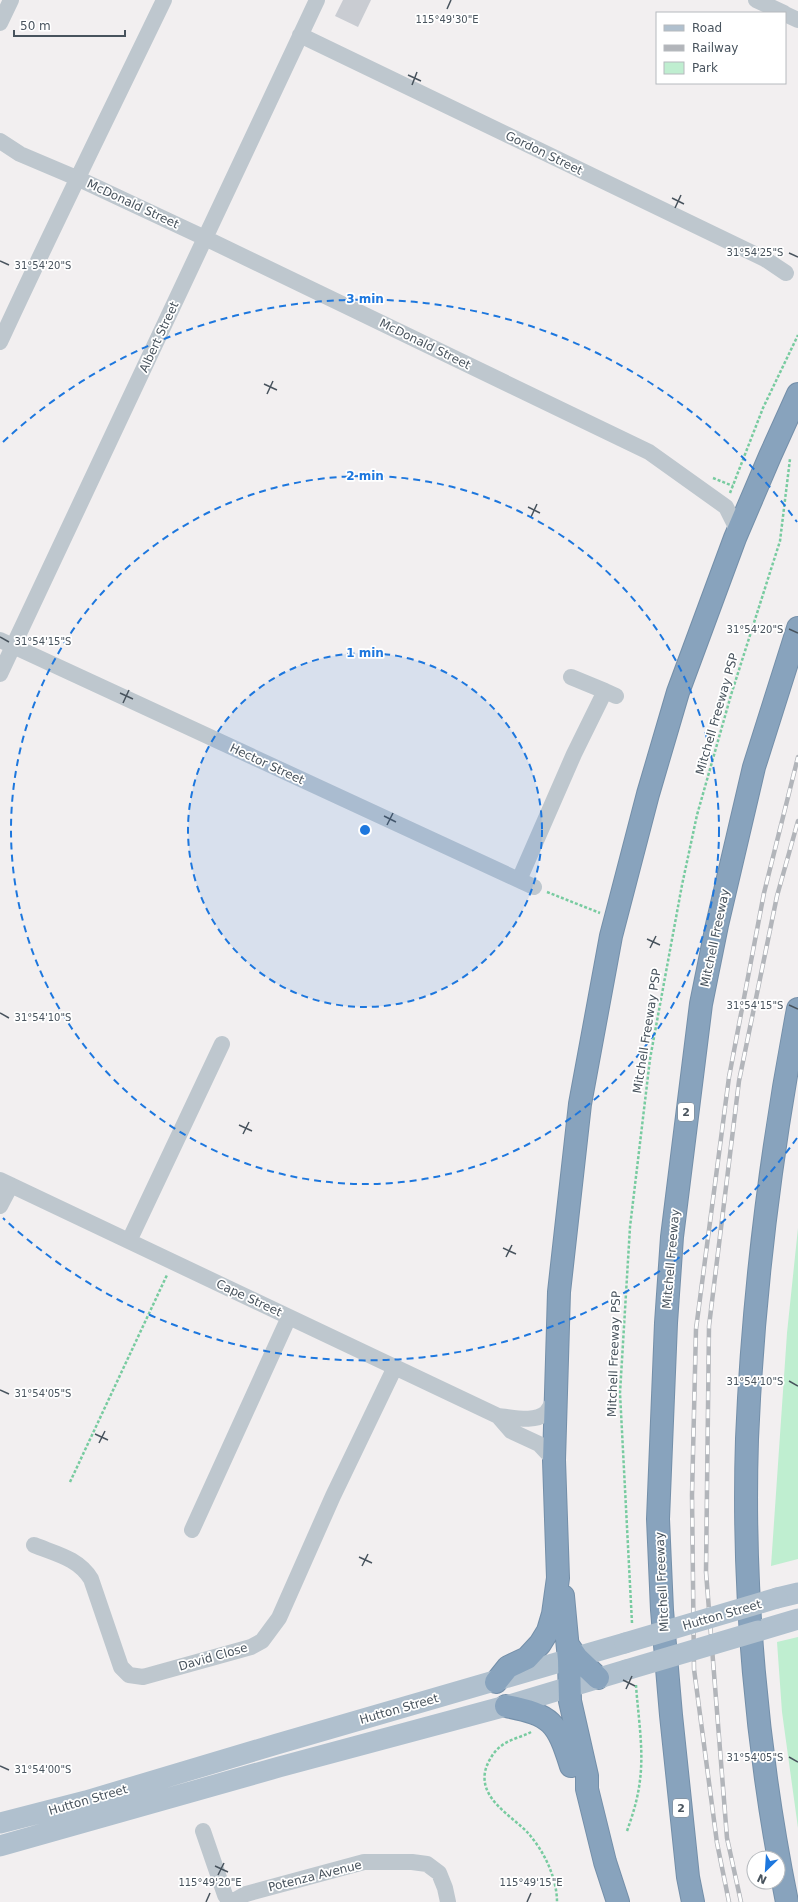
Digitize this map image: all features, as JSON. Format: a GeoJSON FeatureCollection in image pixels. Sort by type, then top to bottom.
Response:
{"type":"FeatureCollection","features":[{"type":"Feature","properties":{"kind":"highway"},"geometry":{"type":"LineString","coordinates":[[496,1682],[508,1667],[527,1658],[540,1644],[548,1632],[553,1614],[554,1595],[558,1578],[554,1460],[559,1292],[580,1104],[611,936],[648,794],[678,692],[735,538],[798,394]]}},
{"type":"Feature","properties":{"kind":"highway","name":"Mitchell Freeway"},"geometry":{"type":"LineString","coordinates":[[693,1902],[688,1877],[671,1715],[662,1610],[658,1519],[666,1322],[672,1237],[700,1004],[715,932],[754,767],[798,628]]}},
{"type":"Feature","properties":{"kind":"highway"},"geometry":{"type":"LineString","coordinates":[[787,1902],[776,1847],[761,1734],[752,1636],[747,1535],[747,1440],[754,1340],[764,1237],[775,1147],[798,1009]]}},
{"type":"Feature","properties":{"kind":"highway"},"geometry":{"type":"LineString","coordinates":[[558,1578],[578,1655],[598,1678]]}},
{"type":"Feature","properties":{"kind":"highway"},"geometry":{"type":"LineString","coordinates":[[578,1655],[570,1687],[570,1701],[587,1776],[587,1790],[605,1862],[618,1902]]}},
{"type":"Feature","properties":{"kind":"highway"},"geometry":{"type":"LineString","coordinates":[[506,1706],[528,1710],[543,1717],[555,1727],[562,1738],[575,1779],[587,1790]]}},
{"type":"Feature","properties":{"kind":"main road","name":"Hutton Street"},"geometry":{"type":"LineString","coordinates":[[0,1824],[86,1801],[291,1740],[496,1682],[578,1655],[629,1635],[798,1593]]}},
{"type":"Feature","properties":{"kind":"main road","name":"Hutton Street"},"geometry":{"type":"LineString","coordinates":[[0,1846],[279,1767],[506,1706],[598,1678],[631,1676],[777,1625],[798,1620]]}},
{"type":"Feature","properties":{"kind":"street"},"geometry":{"type":"LineString","coordinates":[[0,23],[11,0]]}},
{"type":"Feature","properties":{"kind":"street"},"geometry":{"type":"LineString","coordinates":[[0,342],[48,237],[79,178],[164,0]]}},
{"type":"Feature","properties":{"kind":"street","name":"Albert Street"},"geometry":{"type":"LineString","coordinates":[[0,674],[6,643],[205,238],[317,0]]}},
{"type":"Feature","properties":{"kind":"street"},"geometry":{"type":"LineString","coordinates":[[761,1],[791,14]]}},
{"type":"Feature","properties":{"kind":"street","name":"Gordon Street"},"geometry":{"type":"LineString","coordinates":[[300,36],[766,259],[786,273]]}},
{"type":"Feature","properties":{"kind":"street","name":"McDonald Street"},"geometry":{"type":"LineString","coordinates":[[0,141],[20,154]]}},
{"type":"Feature","properties":{"kind":"street","name":"McDonald Street"},"geometry":{"type":"LineString","coordinates":[[0,150],[20,154],[79,178],[649,452],[726,507],[735,525],[735,538]]}},
{"type":"Feature","properties":{"kind":"street","name":"Hector Street"},"geometry":{"type":"LineString","coordinates":[[6,643],[534,887]]}},
{"type":"Feature","properties":{"kind":"street"},"geometry":{"type":"LineString","coordinates":[[519,880],[574,754],[611,693],[571,677]]}},
{"type":"Feature","properties":{"kind":"street"},"geometry":{"type":"LineString","coordinates":[[129,1241],[222,1044]]}},
{"type":"Feature","properties":{"kind":"street"},"geometry":{"type":"LineString","coordinates":[[0,1206],[5,1182]]}},
{"type":"Feature","properties":{"kind":"street","name":"Cape Street"},"geometry":{"type":"LineString","coordinates":[[5,1182],[498,1416],[524,1418],[539,1416],[546,1413],[556,1400]]}},
{"type":"Feature","properties":{"kind":"street"},"geometry":{"type":"LineString","coordinates":[[192,1530],[289,1317]]}},
{"type":"Feature","properties":{"kind":"street","name":"David Close"},"geometry":{"type":"LineString","coordinates":[[34,1545],[75,1561],[85,1570],[91,1579],[121,1667],[129,1675],[143,1676],[251,1647],[262,1641],[279,1618],[333,1496],[395,1367]]}},
{"type":"Feature","properties":{"kind":"street","name":"Cape Street"},"geometry":{"type":"LineString","coordinates":[[498,1416],[511,1431],[539,1444],[554,1460]]}},
{"type":"Feature","properties":{"kind":"street","name":"Potenza Avenue"},"geometry":{"type":"LineString","coordinates":[[203,1831],[225,1895],[231,1902],[246,1894],[364,1862],[412,1862],[427,1864],[439,1873],[445,1888],[448,1902]]}},
{"type":"Feature","properties":{"kind":"path","name":"Mitchell Freeway PSP"},"geometry":{"type":"LineString","coordinates":[[629,1635],[620,1393],[630,1227],[650,1059],[677,908],[697,816],[731,695],[780,541],[784,520],[790,452]]}},
{"type":"Feature","properties":{"kind":"path"},"geometry":{"type":"LineString","coordinates":[[534,887],[602,914]]}},
{"type":"Feature","properties":{"kind":"path"},"geometry":{"type":"LineString","coordinates":[[70,1482],[173,1262]]}},
{"type":"Feature","properties":{"kind":"path"},"geometry":{"type":"LineString","coordinates":[[627,1831],[637,1798],[641,1758],[631,1676]]}},
{"type":"Feature","properties":{"kind":"path"},"geometry":{"type":"LineString","coordinates":[[534,1728],[531,1732],[502,1745],[493,1753],[485,1772],[485,1781],[487,1792],[493,1802],[528,1834],[542,1853],[552,1874],[557,1902]]}},
{"type":"Feature","properties":{"kind":"green space"},"geometry":{"type":"Polygon","coordinates":[[[798,1228],[798,1559],[771,1566],[787,1333],[798,1228]]]}},
{"type":"Feature","properties":{"kind":"green space"},"geometry":{"type":"Polygon","coordinates":[[[798,1637],[798,1828],[782,1712],[777,1642],[798,1637]]]}},
{"type":"Feature","properties":{"kind":"building"},"geometry":{"type":"Polygon","coordinates":[[[343,0],[371,0],[358,27],[335,16],[343,0]]]}},
{"type":"Feature","properties":{"kind":"railway"},"geometry":{"type":"LineString","coordinates":[[729,1902],[717,1843],[694,1669],[692,1495],[696,1329],[729,1077],[764,893],[798,757]]}},
{"type":"Feature","properties":{"kind":"railway"},"geometry":{"type":"LineString","coordinates":[[741,1902],[727,1838],[706,1572],[709,1326],[739,1081],[777,896],[798,821]]}}]}
